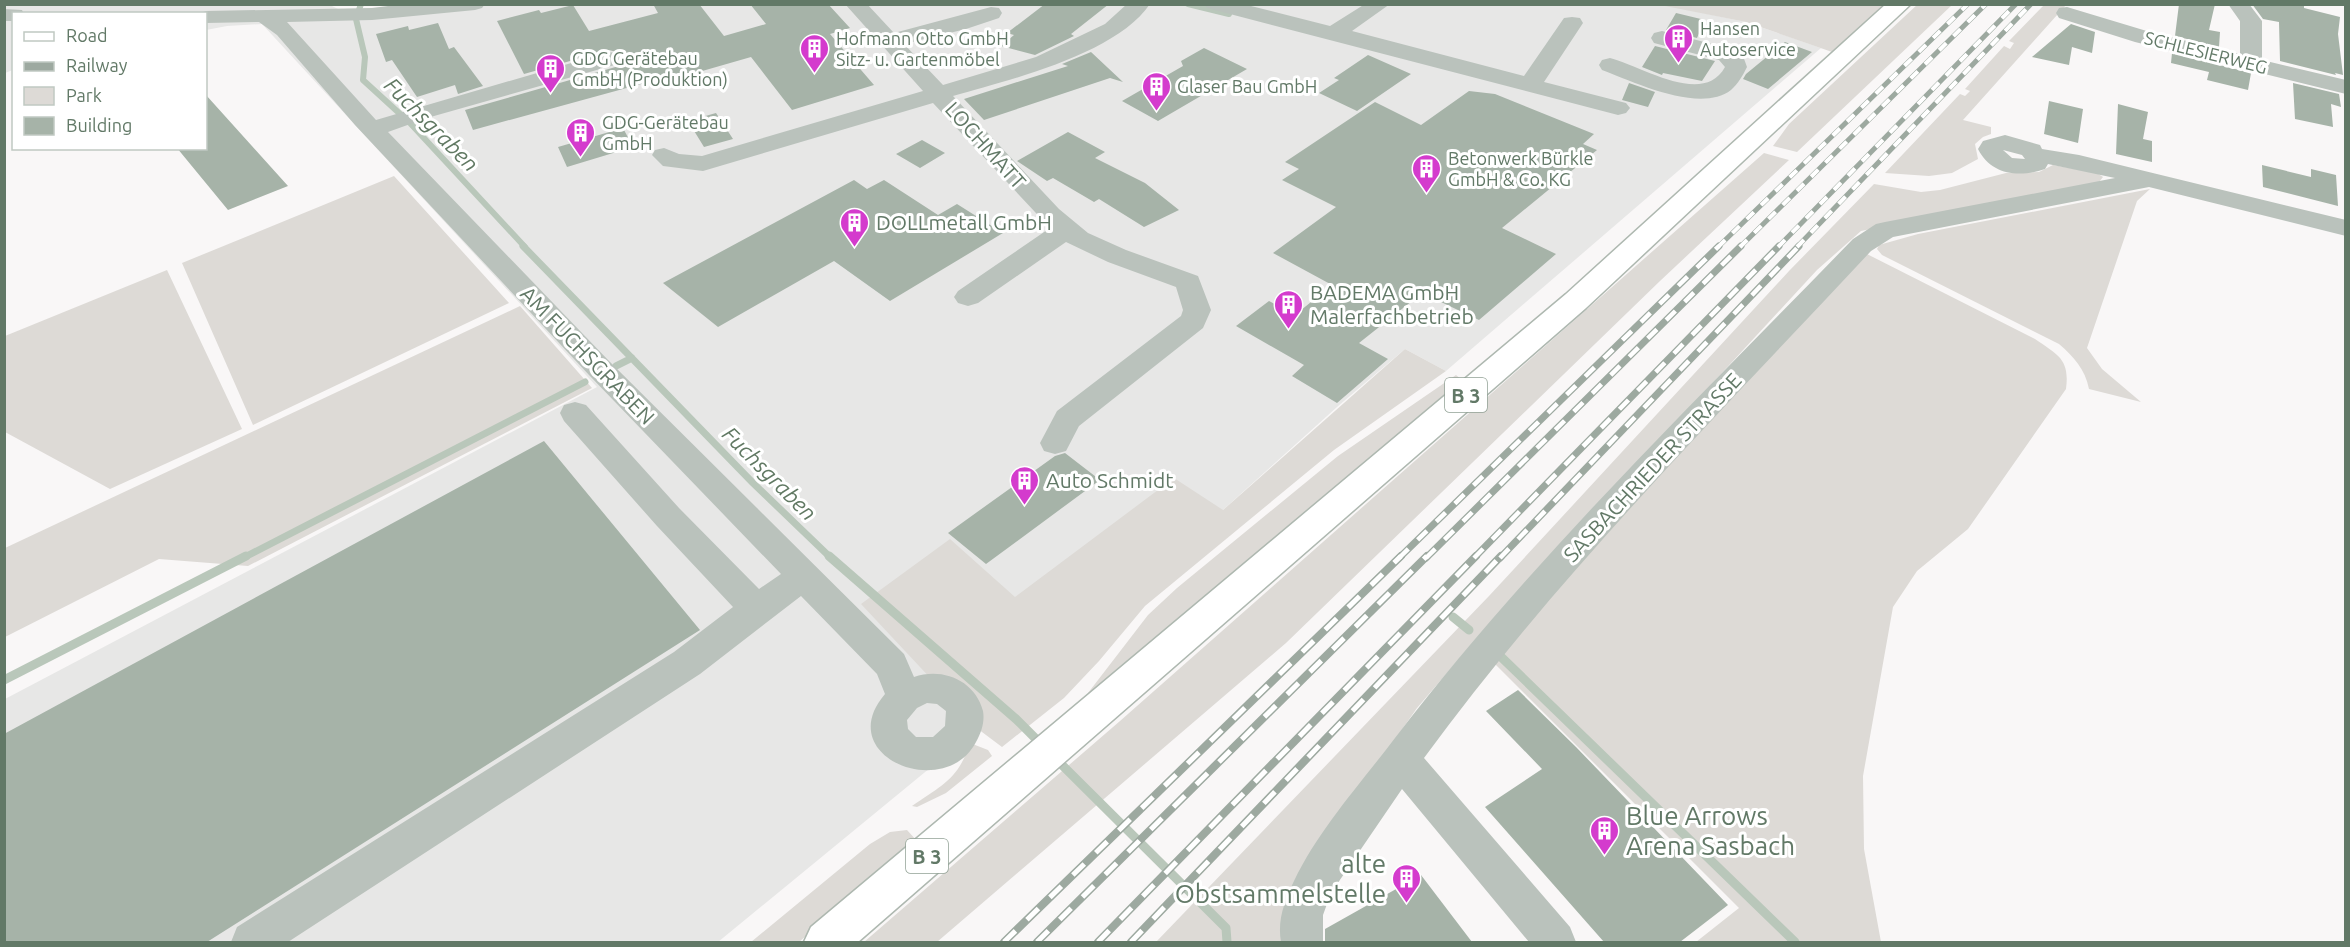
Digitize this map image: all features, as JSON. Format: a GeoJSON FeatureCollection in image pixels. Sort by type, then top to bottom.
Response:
{"type":"FeatureCollection","features":[{"type":"Feature","properties":{"kind":"main road","name":"B 3"},"geometry":{"type":"LineString","coordinates":[[826,942],[1576,301],[1900,4]]}},
{"type":"Feature","properties":{"kind":"street"},"geometry":{"type":"LineString","coordinates":[[304,20],[303,29],[345,15],[476,4]]}},
{"type":"Feature","properties":{"kind":"street","name":"LOCHMATT"},"geometry":{"type":"LineString","coordinates":[[855,4],[1050,215],[1079,239],[1117,256],[1188,282],[1197,310],[1193,321],[1068,419],[1055,443]]}},
{"type":"Feature","properties":{"kind":"street"},"geometry":{"type":"LineString","coordinates":[[939,94],[1044,62],[1085,44],[1113,29],[1140,4]]}},
{"type":"Feature","properties":{"kind":"street"},"geometry":{"type":"LineString","coordinates":[[1214,4],[1242,7],[1298,24],[1618,108]]}},
{"type":"Feature","properties":{"kind":"street"},"geometry":{"type":"LineString","coordinates":[[1334,33],[1380,4]]}},
{"type":"Feature","properties":{"kind":"street"},"geometry":{"type":"LineString","coordinates":[[2238,4],[2251,21],[2251,63]]}},
{"type":"Feature","properties":{"kind":"street"},"geometry":{"type":"LineString","coordinates":[[889,41],[958,24],[991,13]]}},
{"type":"Feature","properties":{"kind":"street","name":"SCHLESIERWEG"},"geometry":{"type":"LineString","coordinates":[[2067,13],[2143,38],[2346,87]]}},
{"type":"Feature","properties":{"kind":"street","name":"AM FUCHSGRABEN"},"geometry":{"type":"LineString","coordinates":[[207,17],[265,17],[285,30],[304,20],[382,125],[599,368],[891,665],[904,697]]}},
{"type":"Feature","properties":{"kind":"street"},"geometry":{"type":"LineString","coordinates":[[1530,85],[1572,22]]}},
{"type":"Feature","properties":{"kind":"street"},"geometry":{"type":"LineString","coordinates":[[1587,100],[1617,56],[1665,85],[1691,91],[1720,88],[1736,67],[1735,61],[1727,56],[1662,38]]}},
{"type":"Feature","properties":{"kind":"street"},"geometry":{"type":"LineString","coordinates":[[382,125],[610,59]]}},
{"type":"Feature","properties":{"kind":"street","name":"LOCHMATT"},"geometry":{"type":"LineString","coordinates":[[664,155],[672,161],[703,164],[939,94]]}},
{"type":"Feature","properties":{"kind":"street","name":"SASBACHRIEDER STRASSE"},"geometry":{"type":"LineString","coordinates":[[2036,155],[2079,162],[2346,228]]}},
{"type":"Feature","properties":{"kind":"street","name":"SASBACHRIEDER STRASSE"},"geometry":{"type":"LineString","coordinates":[[1302,942],[1300,935],[1304,906],[1324,868],[1401,759],[1568,556],[1862,245],[1885,230],[2146,180]]}},
{"type":"Feature","properties":{"kind":"street"},"geometry":{"type":"LineString","coordinates":[[968,297],[1067,229]]}},
{"type":"Feature","properties":{"kind":"street"},"geometry":{"type":"LineString","coordinates":[[575,413],[584,420],[668,517],[756,609]]}},
{"type":"Feature","properties":{"kind":"street"},"geometry":{"type":"LineString","coordinates":[[252,942],[687,663],[756,609],[804,576]]}},
{"type":"Feature","properties":{"kind":"street"},"geometry":{"type":"LineString","coordinates":[[1401,759],[1555,942]]}},
{"type":"Feature","properties":{"kind":"shaded area"},"geometry":{"type":"Polygon","coordinates":[[[5,4],[328,4],[340,10],[446,4],[1660,4],[1746,22],[1821,48],[1446,371],[1405,349],[1337,407],[1008,704],[718,942],[5,942],[5,699],[597,387],[262,24],[207,30],[207,12],[12,12],[12,70],[5,73],[5,4]]]}},
{"type":"Feature","properties":{"kind":"green space"},"geometry":{"type":"Polygon","coordinates":[[[1918,4],[1952,5],[1797,152],[1773,146],[1789,124],[1918,4]]]}},
{"type":"Feature","properties":{"kind":"green space"},"geometry":{"type":"Polygon","coordinates":[[[1660,5],[1889,5],[1835,53],[1746,22],[1660,5]]]}},
{"type":"Feature","properties":{"kind":"green space"},"geometry":{"type":"Polygon","coordinates":[[[2044,5],[2066,5],[1963,120],[1991,127],[1991,134],[1975,144],[1978,159],[1952,173],[1929,176],[1885,173],[1960,94],[1965,96],[1970,91],[1965,89],[2004,46],[2010,49],[2014,43],[2009,41],[2044,5]]]}},
{"type":"Feature","properties":{"kind":"green space"},"geometry":{"type":"Polygon","coordinates":[[[1764,153],[1789,160],[1660,281],[1286,643],[937,942],[864,942],[1120,721],[1764,153]]]}},
{"type":"Feature","properties":{"kind":"green space"},"geometry":{"type":"Polygon","coordinates":[[[2053,165],[2097,173],[2103,177],[2099,182],[1861,231],[1817,270],[1470,646],[1417,708],[1303,871],[1288,901],[1285,942],[1156,942],[1489,596],[1789,271],[1874,184],[1921,192],[1940,190],[2006,173],[2039,172],[2053,165]]]}},
{"type":"Feature","properties":{"kind":"green space"},"geometry":{"type":"Polygon","coordinates":[[[394,176],[509,303],[253,425],[182,263],[394,176]]]}},
{"type":"Feature","properties":{"kind":"green space"},"geometry":{"type":"Polygon","coordinates":[[[2150,189],[2137,201],[2087,348],[2102,369],[2141,402],[2089,389],[2085,375],[2078,364],[2059,344],[1882,255],[1877,249],[1879,245],[1918,234],[2150,189]]]}},
{"type":"Feature","properties":{"kind":"green space"},"geometry":{"type":"Polygon","coordinates":[[[1859,250],[2035,339],[2061,359],[2066,371],[2066,389],[1968,529],[1917,571],[1893,607],[1863,776],[1864,849],[1881,942],[1696,942],[1739,908],[1491,660],[1859,250]]]}},
{"type":"Feature","properties":{"kind":"green space"},"geometry":{"type":"Polygon","coordinates":[[[167,270],[242,429],[110,489],[5,432],[5,336],[167,270]]]}},
{"type":"Feature","properties":{"kind":"green space"},"geometry":{"type":"Polygon","coordinates":[[[520,306],[592,388],[248,566],[159,559],[5,637],[5,548],[520,306]]]}},
{"type":"Feature","properties":{"kind":"green space"},"geometry":{"type":"Polygon","coordinates":[[[1405,349],[1446,371],[1334,450],[1145,606],[1099,661],[1064,698],[1002,747],[978,729],[861,604],[950,539],[1015,597],[1174,478],[1223,510],[1405,349]]]}},
{"type":"Feature","properties":{"kind":"green space"},"geometry":{"type":"Polygon","coordinates":[[[1456,375],[1462,380],[1091,696],[1088,693],[1148,615],[1177,588],[1338,456],[1456,375]]]}},
{"type":"Feature","properties":{"kind":"green space"},"geometry":{"type":"Polygon","coordinates":[[[970,743],[988,750],[992,756],[946,793],[917,807],[912,806],[940,787],[954,774],[970,743]]]}},
{"type":"Feature","properties":{"kind":"green space"},"geometry":{"type":"Polygon","coordinates":[[[907,830],[917,841],[799,942],[751,942],[870,844],[890,832],[907,830]]]}},
{"type":"Feature","properties":{"kind":"building"},"geometry":{"type":"Polygon","coordinates":[[[653,4],[699,4],[724,36],[766,24],[750,4],[828,4],[850,28],[830,34],[874,85],[792,110],[751,57],[664,82],[663,78],[473,130],[465,110],[619,66],[623,60],[620,53],[609,50],[524,74],[497,21],[539,10],[541,13],[573,5],[589,31],[658,13],[653,4]]]}},
{"type":"Feature","properties":{"kind":"building"},"geometry":{"type":"Polygon","coordinates":[[[1045,4],[1109,4],[1071,34],[1074,36],[1035,55],[1001,46],[1014,35],[1007,33],[1045,4]]]}},
{"type":"Feature","properties":{"kind":"building"},"geometry":{"type":"Polygon","coordinates":[[[2179,4],[2215,4],[2209,30],[2220,32],[2219,47],[2175,36],[2179,4]]]}},
{"type":"Feature","properties":{"kind":"building"},"geometry":{"type":"Polygon","coordinates":[[[2252,4],[2304,4],[2304,8],[2340,17],[2338,34],[2343,75],[2280,61],[2279,22],[2263,19],[2252,4]]]}},
{"type":"Feature","properties":{"kind":"building"},"geometry":{"type":"Polygon","coordinates":[[[1676,13],[1705,20],[1697,38],[1666,30],[1676,13]]]}},
{"type":"Feature","properties":{"kind":"building"},"geometry":{"type":"Polygon","coordinates":[[[438,23],[449,49],[454,47],[483,86],[458,94],[455,85],[417,97],[392,60],[386,62],[376,34],[408,26],[409,30],[438,23]]]}},
{"type":"Feature","properties":{"kind":"building"},"geometry":{"type":"Polygon","coordinates":[[[2071,24],[2095,32],[2092,53],[2072,47],[2069,65],[2032,57],[2071,24]]]}},
{"type":"Feature","properties":{"kind":"building"},"geometry":{"type":"Polygon","coordinates":[[[1785,42],[1812,52],[1768,89],[1743,79],[1746,74],[1785,42]]]}},
{"type":"Feature","properties":{"kind":"building","name":"Hansen Autoservice"},"geometry":{"type":"Polygon","coordinates":[[[1655,46],[1715,61],[1702,81],[1663,73],[1662,75],[1642,67],[1655,46]]]}},
{"type":"Feature","properties":{"kind":"building","name":"Glaser Bau GmbH"},"geometry":{"type":"Polygon","coordinates":[[[1204,48],[1247,69],[1158,121],[1122,101],[1183,66],[1181,61],[1204,48]]]}},
{"type":"Feature","properties":{"kind":"building"},"geometry":{"type":"Polygon","coordinates":[[[1091,52],[1123,82],[1110,78],[984,120],[964,99],[1068,66],[1062,64],[1091,52]]]}},
{"type":"Feature","properties":{"kind":"building"},"geometry":{"type":"Polygon","coordinates":[[[2172,53],[2251,73],[2248,90],[2207,80],[2209,72],[2171,63],[2172,53]]]}},
{"type":"Feature","properties":{"kind":"building"},"geometry":{"type":"Polygon","coordinates":[[[1368,55],[1411,74],[1357,111],[1319,93],[1339,80],[1334,78],[1368,55]]]}},
{"type":"Feature","properties":{"kind":"building"},"geometry":{"type":"Polygon","coordinates":[[[1629,83],[1655,92],[1648,107],[1622,100],[1629,83]]]}},
{"type":"Feature","properties":{"kind":"building"},"geometry":{"type":"Polygon","coordinates":[[[2293,83],[2339,94],[2341,107],[2331,104],[2333,127],[2295,119],[2293,83]]]}},
{"type":"Feature","properties":{"kind":"building","name":"Betonwerk Bürkle GmbH & Co. KG"},"geometry":{"type":"Polygon","coordinates":[[[1469,91],[1495,94],[1594,134],[1583,144],[1597,150],[1502,228],[1556,254],[1479,320],[1422,293],[1359,343],[1388,359],[1337,403],[1292,376],[1304,365],[1236,326],[1269,301],[1295,315],[1332,285],[1273,253],[1336,207],[1282,180],[1299,169],[1285,162],[1375,102],[1421,125],[1469,91]]]}},
{"type":"Feature","properties":{"kind":"building"},"geometry":{"type":"Polygon","coordinates":[[[207,96],[288,186],[228,210],[179,150],[207,150],[207,96]]]}},
{"type":"Feature","properties":{"kind":"building"},"geometry":{"type":"Polygon","coordinates":[[[2049,101],[2083,109],[2078,143],[2044,134],[2049,101]]]}},
{"type":"Feature","properties":{"kind":"building"},"geometry":{"type":"Polygon","coordinates":[[[2118,104],[2148,112],[2143,139],[2152,141],[2152,162],[2116,154],[2118,104]]]}},
{"type":"Feature","properties":{"kind":"building"},"geometry":{"type":"Polygon","coordinates":[[[716,113],[733,139],[704,147],[688,121],[716,113]]]}},
{"type":"Feature","properties":{"kind":"building","name":"GDG-Gerätebau GmbH"},"geometry":{"type":"Polygon","coordinates":[[[623,128],[633,147],[567,167],[558,147],[623,128]]]}},
{"type":"Feature","properties":{"kind":"building"},"geometry":{"type":"Polygon","coordinates":[[[1068,132],[1105,152],[1095,158],[1145,183],[1179,210],[1144,227],[1099,199],[1094,202],[1053,178],[1047,181],[1017,161],[1068,132]]]}},
{"type":"Feature","properties":{"kind":"building"},"geometry":{"type":"Polygon","coordinates":[[[922,140],[945,153],[920,168],[896,154],[922,140]]]}},
{"type":"Feature","properties":{"kind":"building"},"geometry":{"type":"Polygon","coordinates":[[[2262,165],[2311,177],[2311,169],[2336,175],[2338,206],[2263,187],[2262,165]]]}},
{"type":"Feature","properties":{"kind":"building","name":"DOLLmetall GmbH"},"geometry":{"type":"Polygon","coordinates":[[[854,180],[867,189],[884,180],[938,215],[957,204],[1003,233],[890,301],[834,261],[718,327],[663,283],[854,180]]]}},
{"type":"Feature","properties":{"kind":"building"},"geometry":{"type":"Polygon","coordinates":[[[544,441],[700,630],[207,942],[4,942],[4,734],[544,441]]]}},
{"type":"Feature","properties":{"kind":"building","name":"Auto Schmidt"},"geometry":{"type":"Polygon","coordinates":[[[1065,453],[1100,480],[986,564],[948,533],[1055,456],[1065,453]]]}},
{"type":"Feature","properties":{"kind":"building","name":"Blue Arrows Arena Sasbach"},"geometry":{"type":"Polygon","coordinates":[[[1518,690],[1728,905],[1680,942],[1604,942],[1485,807],[1542,769],[1486,711],[1518,690]]]}},
{"type":"Feature","properties":{"kind":"building","name":"alte Obstsammelstelle"},"geometry":{"type":"Polygon","coordinates":[[[1421,875],[1472,942],[1325,942],[1325,929],[1421,875]]]}},
{"type":"Feature","properties":{"kind":"waterway","name":"Fuchsgraben"},"geometry":{"type":"LineString","coordinates":[[361,4],[356,19],[365,57],[363,80],[410,123],[525,247]]}},
{"type":"Feature","properties":{"kind":"waterway"},"geometry":{"type":"LineString","coordinates":[[1188,4],[1229,14]]}},
{"type":"Feature","properties":{"kind":"waterway","name":"Fuchsgraben"},"geometry":{"type":"LineString","coordinates":[[523,246],[632,358]]}},
{"type":"Feature","properties":{"kind":"waterway"},"geometry":{"type":"LineString","coordinates":[[616,366],[632,358]]}},
{"type":"Feature","properties":{"kind":"waterway","name":"Fuchsgraben"},"geometry":{"type":"LineString","coordinates":[[632,358],[753,483],[831,558]]}},
{"type":"Feature","properties":{"kind":"waterway"},"geometry":{"type":"LineString","coordinates":[[243,558],[585,382]]}},
{"type":"Feature","properties":{"kind":"waterway"},"geometry":{"type":"LineString","coordinates":[[4,680],[246,556]]}},
{"type":"Feature","properties":{"kind":"waterway","name":"Fuchsgraben"},"geometry":{"type":"LineString","coordinates":[[829,556],[1016,719],[1042,745]]}},
{"type":"Feature","properties":{"kind":"waterway"},"geometry":{"type":"LineString","coordinates":[[1453,617],[1469,630]]}},
{"type":"Feature","properties":{"kind":"waterway"},"geometry":{"type":"LineString","coordinates":[[1496,652],[1795,942]]}},
{"type":"Feature","properties":{"kind":"waterway","name":"Fuchsgraben"},"geometry":{"type":"LineString","coordinates":[[1055,758],[1226,928],[1227,942]]}},
{"type":"Feature","properties":{"kind":"railway"},"geometry":{"type":"LineString","coordinates":[[1718,247],[1968,4]]}},
{"type":"Feature","properties":{"kind":"railway"},"geometry":{"type":"LineString","coordinates":[[1740,247],[1986,4]]}},
{"type":"Feature","properties":{"kind":"railway"},"geometry":{"type":"LineString","coordinates":[[1778,247],[2016,4]]}},
{"type":"Feature","properties":{"kind":"railway"},"geometry":{"type":"LineString","coordinates":[[1797,247],[2031,4]]}},
{"type":"Feature","properties":{"kind":"railway"},"geometry":{"type":"LineString","coordinates":[[1399,558],[1719,246]]}},
{"type":"Feature","properties":{"kind":"railway"},"geometry":{"type":"LineString","coordinates":[[1426,558],[1741,246]]}},
{"type":"Feature","properties":{"kind":"railway"},"geometry":{"type":"LineString","coordinates":[[1474,558],[1779,246]]}},
{"type":"Feature","properties":{"kind":"railway"},"geometry":{"type":"LineString","coordinates":[[1500,558],[1799,246]]}},
{"type":"Feature","properties":{"kind":"railway"},"geometry":{"type":"LineString","coordinates":[[1004,942],[1401,556]]}},
{"type":"Feature","properties":{"kind":"railway"},"geometry":{"type":"LineString","coordinates":[[1037,942],[1427,556]]}},
{"type":"Feature","properties":{"kind":"railway"},"geometry":{"type":"LineString","coordinates":[[1098,942],[1476,556]]}},
{"type":"Feature","properties":{"kind":"railway"},"geometry":{"type":"LineString","coordinates":[[1131,942],[1501,556]]}},
{"type":"Feature","properties":{"kind":"place","name":"Hansen Autoservice"},"geometry":{"type":"Point","coordinates":[1679,64]}},
{"type":"Feature","properties":{"kind":"place","name":"Hofmann Otto GmbH Sitz- u. Gartenmöbel"},"geometry":{"type":"Point","coordinates":[815,74]}},
{"type":"Feature","properties":{"kind":"place","name":"GDG Gerätebau GmbH (Produktion)"},"geometry":{"type":"Point","coordinates":[551,94]}},
{"type":"Feature","properties":{"kind":"place","name":"Glaser Bau GmbH"},"geometry":{"type":"Point","coordinates":[1156,112]}},
{"type":"Feature","properties":{"kind":"place","name":"GDG-Gerätebau GmbH"},"geometry":{"type":"Point","coordinates":[581,158]}},
{"type":"Feature","properties":{"kind":"place","name":"Betonwerk Bürkle GmbH & Co. KG"},"geometry":{"type":"Point","coordinates":[1427,194]}},
{"type":"Feature","properties":{"kind":"place","name":"DOLLmetall GmbH"},"geometry":{"type":"Point","coordinates":[855,248]}},
{"type":"Feature","properties":{"kind":"place","name":"BADEMA GmbH Malerfachbetrieb"},"geometry":{"type":"Point","coordinates":[1289,330]}},
{"type":"Feature","properties":{"kind":"place","name":"Auto Schmidt"},"geometry":{"type":"Point","coordinates":[1025,506]}},
{"type":"Feature","properties":{"kind":"place","name":"Blue Arrows Arena Sasbach"},"geometry":{"type":"Point","coordinates":[1605,856]}},
{"type":"Feature","properties":{"kind":"place","name":"alte Obstsammelstelle"},"geometry":{"type":"Point","coordinates":[1407,904]}}]}
